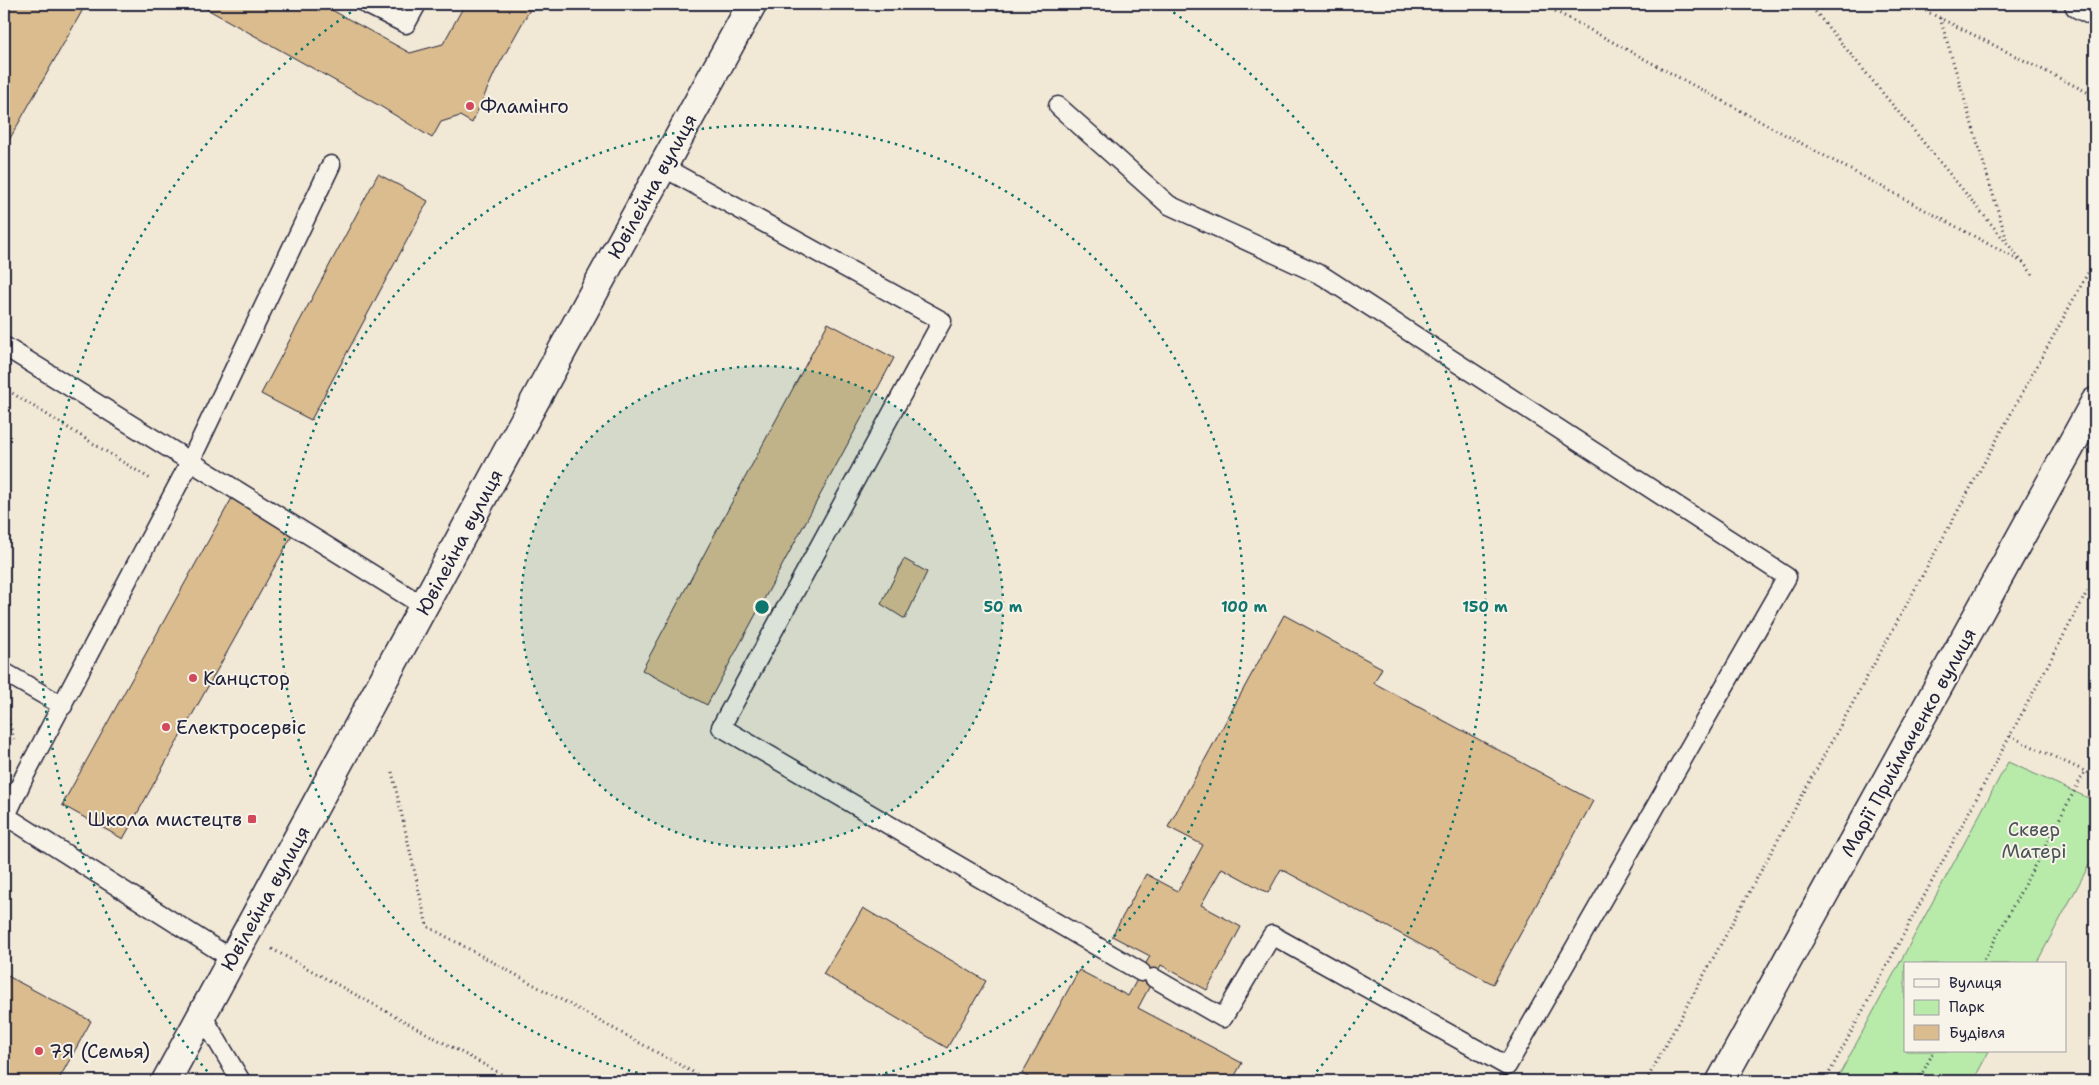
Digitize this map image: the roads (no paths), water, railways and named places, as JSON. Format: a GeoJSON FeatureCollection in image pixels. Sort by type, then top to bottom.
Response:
{"type":"FeatureCollection","features":[{"type":"Feature","properties":{"kind":"street","name":"Ювілейна вулиця"},"geometry":{"type":"LineString","coordinates":[[166,1081],[752,4]]}},
{"type":"Feature","properties":{"kind":"street"},"geometry":{"type":"LineString","coordinates":[[2079,4],[2095,12]]}},
{"type":"Feature","properties":{"kind":"street","name":"Марії Приймаченко вулиця"},"geometry":{"type":"LineString","coordinates":[[1721,1081],[2095,402]]}},
{"type":"Feature","properties":{"kind":"lane"},"geometry":{"type":"LineString","coordinates":[[366,4],[406,24],[417,4]]}},
{"type":"Feature","properties":{"kind":"lane"},"geometry":{"type":"LineString","coordinates":[[663,167],[942,321],[722,727],[1224,1018],[1272,935],[1507,1066],[1787,577],[1323,276],[1169,206],[1058,106]]}},
{"type":"Feature","properties":{"kind":"lane"},"geometry":{"type":"LineString","coordinates":[[232,959],[6,816],[25,776],[64,706],[190,462],[331,165]]}},
{"type":"Feature","properties":{"kind":"lane"},"geometry":{"type":"LineString","coordinates":[[4,346],[425,606]]}},
{"type":"Feature","properties":{"kind":"lane"},"geometry":{"type":"LineString","coordinates":[[4,672],[64,706]]}},
{"type":"Feature","properties":{"kind":"lane"},"geometry":{"type":"LineString","coordinates":[[202,1015],[242,1081]]}},
{"type":"Feature","properties":{"kind":"place","name":"Фламінго"},"geometry":{"type":"Point","coordinates":[470,106]}},
{"type":"Feature","properties":{"kind":"place","name":"Канцстор"},"geometry":{"type":"Point","coordinates":[193,678]}},
{"type":"Feature","properties":{"kind":"place","name":"Електросервіс"},"geometry":{"type":"Point","coordinates":[166,727]}},
{"type":"Feature","properties":{"kind":"place","name":"Школа мистецтв"},"geometry":{"type":"Point","coordinates":[252,819]}},
{"type":"Feature","properties":{"kind":"place","name":"7Я (Семья)"},"geometry":{"type":"Point","coordinates":[39,1051]}},
{"type":"Feature","properties":{"kind":"park label","name":"Сквер Матері"},"geometry":{"type":"Point","coordinates":[2034,840]}}]}
